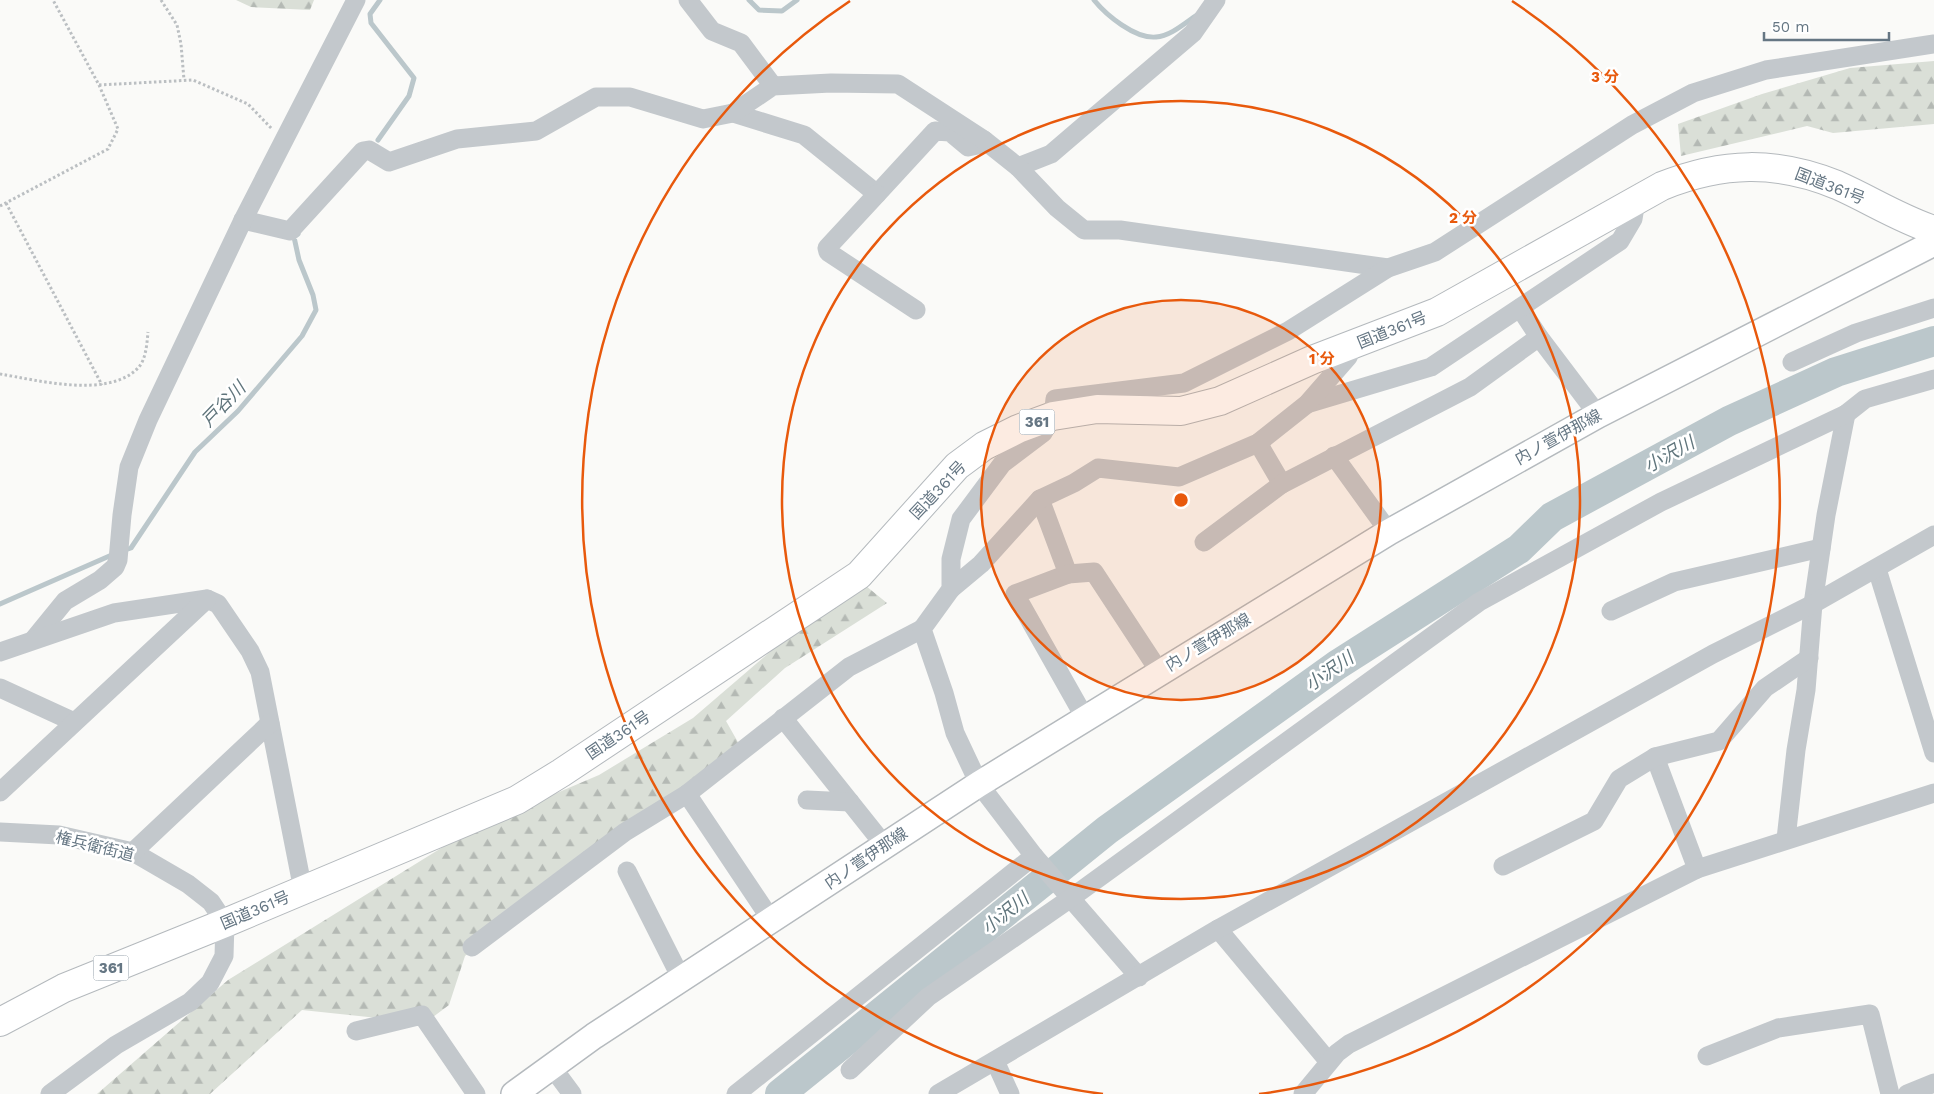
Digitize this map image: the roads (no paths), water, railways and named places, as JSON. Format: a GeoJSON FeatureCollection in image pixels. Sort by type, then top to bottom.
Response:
{"type":"FeatureCollection","features":[{"type":"Feature","properties":{"kind":"highway","name":"国道361号"},"geometry":{"type":"LineString","coordinates":[[0,1022],[64,988],[225,923],[517,800],[561,773],[859,575],[957,466],[984,446],[1018,429],[1053,416],[1097,410],[1181,410],[1220,401],[1312,360],[1437,312],[1636,201],[1692,174],[1723,167],[1777,168],[1802,173],[1837,185],[1934,230]]}},
{"type":"Feature","properties":{"kind":"main road","name":"内ノ萱伊那線"},"geometry":{"type":"LineString","coordinates":[[514,1094],[681,978],[772,921],[979,784],[1159,671],[1389,532],[1598,415],[1934,243]]}},
{"type":"Feature","properties":{"kind":"street"},"geometry":{"type":"LineString","coordinates":[[34,639],[65,601],[100,580],[115,567],[129,467],[148,420],[243,220],[356,0]]}},
{"type":"Feature","properties":{"kind":"street"},"geometry":{"type":"LineString","coordinates":[[688,0],[712,31],[741,43],[773,86]]}},
{"type":"Feature","properties":{"kind":"street"},"geometry":{"type":"LineString","coordinates":[[1018,167],[1051,154],[1194,33],[1216,0]]}},
{"type":"Feature","properties":{"kind":"street"},"geometry":{"type":"LineString","coordinates":[[951,589],[951,559],[961,519],[1002,464],[1043,434],[1053,416],[1055,400],[1184,383],[1288,330],[1388,268],[1435,252],[1632,125],[1693,93],[1766,70],[1934,44]]}},
{"type":"Feature","properties":{"kind":"street"},"geometry":{"type":"LineString","coordinates":[[243,220],[290,231],[363,152],[368,150],[389,162],[457,139],[536,131],[596,97],[630,96],[703,119],[733,113],[773,86],[831,83],[898,84],[984,140],[1018,167],[1057,208],[1084,230],[1120,230],[1388,268]]}},
{"type":"Feature","properties":{"kind":"street"},"geometry":{"type":"LineString","coordinates":[[733,113],[804,135],[877,194]]}},
{"type":"Feature","properties":{"kind":"street"},"geometry":{"type":"LineString","coordinates":[[916,310],[828,252],[827,248],[935,131],[950,132],[968,147],[982,144],[984,140]]}},
{"type":"Feature","properties":{"kind":"street"},"geometry":{"type":"LineString","coordinates":[[1307,404],[1430,367],[1620,241],[1633,219],[1636,201]]}},
{"type":"Feature","properties":{"kind":"street"},"geometry":{"type":"LineString","coordinates":[[1520,308],[1539,337],[1598,415]]}},
{"type":"Feature","properties":{"kind":"street"},"geometry":{"type":"LineString","coordinates":[[1792,362],[1856,333],[1934,308]]}},
{"type":"Feature","properties":{"kind":"street"},"geometry":{"type":"LineString","coordinates":[[1204,542],[1282,484],[1470,387],[1539,337]]}},
{"type":"Feature","properties":{"kind":"street"},"geometry":{"type":"LineString","coordinates":[[472,946],[625,832],[687,794],[849,667],[922,629],[951,589],[981,564],[1040,499],[1074,483],[1098,468],[1179,477],[1258,443],[1307,404],[1348,357],[1353,345]]}},
{"type":"Feature","properties":{"kind":"street"},"geometry":{"type":"LineString","coordinates":[[850,1070],[928,998],[1071,898],[1479,602],[1661,502],[1846,414],[1865,399],[1934,379]]}},
{"type":"Feature","properties":{"kind":"street"},"geometry":{"type":"LineString","coordinates":[[1786,839],[1813,604],[1821,548],[1846,414]]}},
{"type":"Feature","properties":{"kind":"street"},"geometry":{"type":"LineString","coordinates":[[1258,443],[1282,484]]}},
{"type":"Feature","properties":{"kind":"street"},"geometry":{"type":"LineString","coordinates":[[1334,456],[1389,532]]}},
{"type":"Feature","properties":{"kind":"street"},"geometry":{"type":"LineString","coordinates":[[1040,499],[1068,574]]}},
{"type":"Feature","properties":{"kind":"street"},"geometry":{"type":"LineString","coordinates":[[938,1094],[1218,929],[1713,654],[1813,604],[1934,536]]}},
{"type":"Feature","properties":{"kind":"street"},"geometry":{"type":"LineString","coordinates":[[1611,611],[1674,582],[1821,548]]}},
{"type":"Feature","properties":{"kind":"street"},"geometry":{"type":"LineString","coordinates":[[1877,568],[1934,753]]}},
{"type":"Feature","properties":{"kind":"street"},"geometry":{"type":"LineString","coordinates":[[1085,718],[1015,594],[1068,574],[1094,572],[1159,671]]}},
{"type":"Feature","properties":{"kind":"street"},"geometry":{"type":"LineString","coordinates":[[0,652],[114,613],[207,599],[218,604],[250,651],[260,672],[303,890]]}},
{"type":"Feature","properties":{"kind":"street"},"geometry":{"type":"LineString","coordinates":[[0,792],[207,599]]}},
{"type":"Feature","properties":{"kind":"street"},"geometry":{"type":"LineString","coordinates":[[922,629],[944,693],[955,733],[979,784],[1036,858],[1139,977]]}},
{"type":"Feature","properties":{"kind":"street"},"geometry":{"type":"LineString","coordinates":[[1503,866],[1594,820],[1619,779],[1655,757],[1719,741],[1765,688],[1808,658]]}},
{"type":"Feature","properties":{"kind":"street"},"geometry":{"type":"LineString","coordinates":[[0,688],[74,722]]}},
{"type":"Feature","properties":{"kind":"street"},"geometry":{"type":"LineString","coordinates":[[783,718],[885,846]]}},
{"type":"Feature","properties":{"kind":"street"},"geometry":{"type":"LineString","coordinates":[[133,852],[270,723]]}},
{"type":"Feature","properties":{"kind":"street"},"geometry":{"type":"LineString","coordinates":[[1655,757],[1696,869]]}},
{"type":"Feature","properties":{"kind":"street"},"geometry":{"type":"LineString","coordinates":[[687,794],[772,921]]}},
{"type":"Feature","properties":{"kind":"street"},"geometry":{"type":"LineString","coordinates":[[1303,1094],[1329,1062],[1349,1044],[1696,869],[1786,839],[1934,794]]}},
{"type":"Feature","properties":{"kind":"street"},"geometry":{"type":"LineString","coordinates":[[807,800],[850,802]]}},
{"type":"Feature","properties":{"kind":"street","name":"権兵衛街道"},"geometry":{"type":"LineString","coordinates":[[0,832],[59,835],[133,852],[188,884],[211,902],[225,923]]}},
{"type":"Feature","properties":{"kind":"street"},"geometry":{"type":"LineString","coordinates":[[736,1094],[1036,858]]}},
{"type":"Feature","properties":{"kind":"street"},"geometry":{"type":"LineString","coordinates":[[627,871],[681,978]]}},
{"type":"Feature","properties":{"kind":"street"},"geometry":{"type":"LineString","coordinates":[[50,1094],[116,1045],[190,1002],[210,983],[224,956],[225,923]]}},
{"type":"Feature","properties":{"kind":"street"},"geometry":{"type":"LineString","coordinates":[[1218,929],[1329,1062]]}},
{"type":"Feature","properties":{"kind":"street"},"geometry":{"type":"LineString","coordinates":[[1707,1056],[1778,1028],[1870,1014],[1890,1094]]}},
{"type":"Feature","properties":{"kind":"street"},"geometry":{"type":"LineString","coordinates":[[356,1030],[422,1015],[476,1094]]}},
{"type":"Feature","properties":{"kind":"street"},"geometry":{"type":"LineString","coordinates":[[995,1062],[1010,1094]]}},
{"type":"Feature","properties":{"kind":"street"},"geometry":{"type":"LineString","coordinates":[[552,1067],[572,1094]]}},
{"type":"Feature","properties":{"kind":"street"},"geometry":{"type":"LineString","coordinates":[[1907,1094],[1934,1083]]}},
{"type":"Feature","properties":{"kind":"waterway","name":"戸谷川"},"geometry":{"type":"LineString","coordinates":[[378,140],[409,96],[414,78],[371,23],[370,14],[380,0]]}},
{"type":"Feature","properties":{"kind":"waterway","name":"戸谷川"},"geometry":{"type":"LineString","coordinates":[[749,0],[759,10],[782,11],[797,0]]}},
{"type":"Feature","properties":{"kind":"waterway","name":"戸谷川"},"geometry":{"type":"LineString","coordinates":[[1094,0],[1122,25],[1148,37],[1167,34],[1197,15]]}},
{"type":"Feature","properties":{"kind":"waterway","name":"戸谷川"},"geometry":{"type":"LineString","coordinates":[[122,551],[131,548],[195,452],[238,411],[302,336],[316,310],[313,295],[299,260],[294,237],[298,234]]}},
{"type":"Feature","properties":{"kind":"waterway","name":"小沢川"},"geometry":{"type":"LineString","coordinates":[[780,1094],[1107,830],[1337,665],[1519,549],[1552,517],[1729,421],[1836,372],[1934,341]]}},
{"type":"Feature","properties":{"kind":"waterway","name":"戸谷川"},"geometry":{"type":"LineString","coordinates":[[0,604],[114,554]]}}]}
